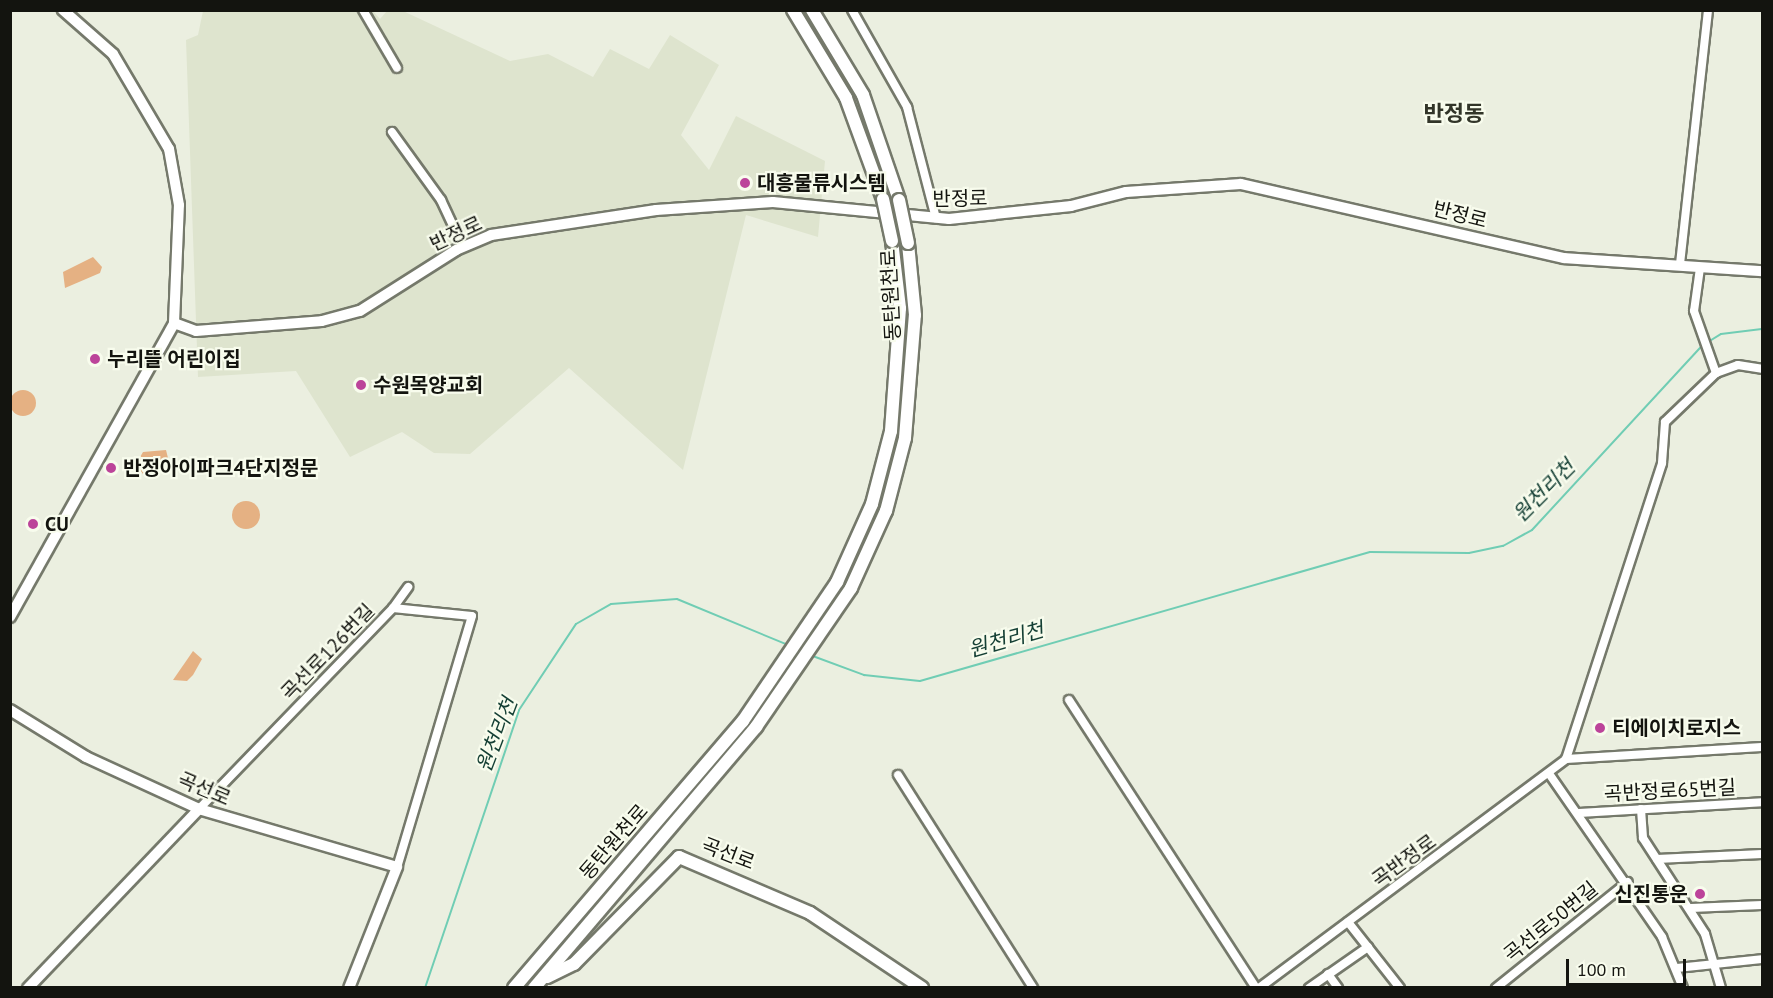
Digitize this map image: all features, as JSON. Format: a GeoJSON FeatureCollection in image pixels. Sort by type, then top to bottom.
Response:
{"type":"FeatureCollection","features":[{"type":"Feature","properties":{"kind":"main road","name":"동탄원천로"},"geometry":{"type":"LineString","coordinates":[[514,987],[743,721],[837,582],[872,504],[891,431],[900,308],[892,242],[883,199],[846,98],[793,10]]}},
{"type":"Feature","properties":{"kind":"main road","name":"동탄원천로"},"geometry":{"type":"LineString","coordinates":[[537,984],[756,728],[851,588],[886,511],[905,438],[915,315],[908,243],[899,200],[863,95],[812,10]]}},
{"type":"Feature","properties":{"kind":"main road","name":"곡선로"},"geometry":{"type":"LineString","coordinates":[[537,984],[574,964],[679,857],[810,912],[922,987]]}},
{"type":"Feature","properties":{"kind":"street"},"geometry":{"type":"LineString","coordinates":[[10,617],[174,323],[178,205],[169,149],[113,54],[63,10]]}},
{"type":"Feature","properties":{"kind":"street"},"geometry":{"type":"LineString","coordinates":[[363,10],[397,68]]}},
{"type":"Feature","properties":{"kind":"street"},"geometry":{"type":"LineString","coordinates":[[852,10],[907,107],[936,218]]}},
{"type":"Feature","properties":{"kind":"street"},"geometry":{"type":"LineString","coordinates":[[1680,264],[1708,10]]}},
{"type":"Feature","properties":{"kind":"street"},"geometry":{"type":"LineString","coordinates":[[392,132],[441,200],[463,247]]}},
{"type":"Feature","properties":{"kind":"street","name":"반정로"},"geometry":{"type":"LineString","coordinates":[[174,323],[196,331],[350,313],[463,247],[491,236],[547,226],[726,205],[773,202],[936,218],[1002,216],[1126,192],[1241,184],[1554,256],[1762,271]]}},
{"type":"Feature","properties":{"kind":"street"},"geometry":{"type":"LineString","coordinates":[[1700,268],[1696,321],[1716,373],[1738,365],[1762,369]]}},
{"type":"Feature","properties":{"kind":"street","name":"곡반정로"},"geometry":{"type":"LineString","coordinates":[[1258,987],[1550,775],[1566,759],[1662,463],[1665,422],[1716,373]]}},
{"type":"Feature","properties":{"kind":"street"},"geometry":{"type":"LineString","coordinates":[[393,608],[408,587]]}},
{"type":"Feature","properties":{"kind":"street","name":"곡선로126번길"},"geometry":{"type":"LineString","coordinates":[[199,809],[393,608],[472,616],[397,867]]}},
{"type":"Feature","properties":{"kind":"street"},"geometry":{"type":"LineString","coordinates":[[1070,700],[1258,987]]}},
{"type":"Feature","properties":{"kind":"street","name":"곡선로"},"geometry":{"type":"LineString","coordinates":[[10,710],[86,757],[199,809],[397,867]]}},
{"type":"Feature","properties":{"kind":"street"},"geometry":{"type":"LineString","coordinates":[[1566,759],[1762,747]]}},
{"type":"Feature","properties":{"kind":"street"},"geometry":{"type":"LineString","coordinates":[[898,775],[1034,987]]}},
{"type":"Feature","properties":{"kind":"street","name":"곡반정로65번길"},"geometry":{"type":"LineString","coordinates":[[1550,775],[1628,882],[1677,968],[1683,987]]}},
{"type":"Feature","properties":{"kind":"street","name":"곡반정로65번길"},"geometry":{"type":"LineString","coordinates":[[1579,813],[1762,802]]}},
{"type":"Feature","properties":{"kind":"street"},"geometry":{"type":"LineString","coordinates":[[28,987],[199,809]]}},
{"type":"Feature","properties":{"kind":"street"},"geometry":{"type":"LineString","coordinates":[[1641,809],[1643,838],[1691,908],[1716,961],[1721,987]]}},
{"type":"Feature","properties":{"kind":"street"},"geometry":{"type":"LineString","coordinates":[[1657,860],[1762,854]]}},
{"type":"Feature","properties":{"kind":"street"},"geometry":{"type":"LineString","coordinates":[[349,987],[397,867]]}},
{"type":"Feature","properties":{"kind":"street","name":"곡선로50번길"},"geometry":{"type":"LineString","coordinates":[[1496,987],[1628,882]]}},
{"type":"Feature","properties":{"kind":"street"},"geometry":{"type":"LineString","coordinates":[[1691,908],[1762,906]]}},
{"type":"Feature","properties":{"kind":"street"},"geometry":{"type":"LineString","coordinates":[[1348,922],[1400,987]]}},
{"type":"Feature","properties":{"kind":"street"},"geometry":{"type":"LineString","coordinates":[[1310,987],[1368,946]]}},
{"type":"Feature","properties":{"kind":"street"},"geometry":{"type":"LineString","coordinates":[[1677,968],[1716,961],[1762,959]]}},
{"type":"Feature","properties":{"kind":"street"},"geometry":{"type":"LineString","coordinates":[[1328,974],[1338,987]]}},
{"type":"Feature","properties":{"kind":"shaded area"},"geometry":{"type":"Polygon","coordinates":[[[372,10],[380,19],[387,11],[403,11],[510,61],[548,54],[593,77],[610,49],[649,69],[670,35],[719,65],[681,135],[709,170],[736,116],[825,161],[818,237],[746,215],[683,470],[569,368],[470,454],[434,453],[402,432],[350,457],[296,371],[198,377],[186,40],[198,35],[203,11],[372,10]]]}},
{"type":"Feature","properties":{"kind":"shaded area"},"geometry":{"type":"Polygon","coordinates":[[[93,257],[102,267],[100,273],[65,288],[63,272],[93,257]]]}},
{"type":"Feature","properties":{"kind":"shaded area"},"geometry":{"type":"Polygon","coordinates":[[[23,390],[32,394],[36,403],[32,412],[23,416],[14,412],[10,403],[14,394],[23,390]]]}},
{"type":"Feature","properties":{"kind":"shaded area"},"geometry":{"type":"Polygon","coordinates":[[[166,450],[169,462],[159,466],[157,476],[143,474],[136,464],[143,452],[166,450]]]}},
{"type":"Feature","properties":{"kind":"shaded area"},"geometry":{"type":"Polygon","coordinates":[[[246,501],[256,505],[260,515],[256,525],[246,529],[236,525],[232,515],[236,505],[246,501]]]}},
{"type":"Feature","properties":{"kind":"shaded area"},"geometry":{"type":"Polygon","coordinates":[[[193,651],[202,659],[193,675],[187,681],[173,680],[193,651]]]}},
{"type":"Feature","properties":{"kind":"waterway","name":"원천리천"},"geometry":{"type":"LineString","coordinates":[[1708,342],[1721,334],[1762,329]]}},
{"type":"Feature","properties":{"kind":"waterway","name":"원천리천"},"geometry":{"type":"LineString","coordinates":[[810,655],[864,675],[920,681],[1370,552],[1469,553],[1503,546],[1532,530],[1703,345]]}},
{"type":"Feature","properties":{"kind":"waterway","name":"원천리천"},"geometry":{"type":"LineString","coordinates":[[425,988],[519,710],[576,624],[611,604],[677,599],[788,645]]}},
{"type":"Feature","properties":{"kind":"place","name":"대흥물류시스템"},"geometry":{"type":"Point","coordinates":[745,183]}},
{"type":"Feature","properties":{"kind":"place","name":"누리뜰 어린이집"},"geometry":{"type":"Point","coordinates":[95,359]}},
{"type":"Feature","properties":{"kind":"place","name":"수원목양교회"},"geometry":{"type":"Point","coordinates":[361,385]}},
{"type":"Feature","properties":{"kind":"place","name":"반정아이파크4단지정문"},"geometry":{"type":"Point","coordinates":[111,468]}},
{"type":"Feature","properties":{"kind":"place","name":"CU"},"geometry":{"type":"Point","coordinates":[33,524]}},
{"type":"Feature","properties":{"kind":"place","name":"티에이치로지스"},"geometry":{"type":"Point","coordinates":[1600,728]}},
{"type":"Feature","properties":{"kind":"place","name":"신진통운"},"geometry":{"type":"Point","coordinates":[1700,894]}},
{"type":"Feature","properties":{"kind":"district","name":"반정동"},"geometry":{"type":"Point","coordinates":[1454,114]}}]}
